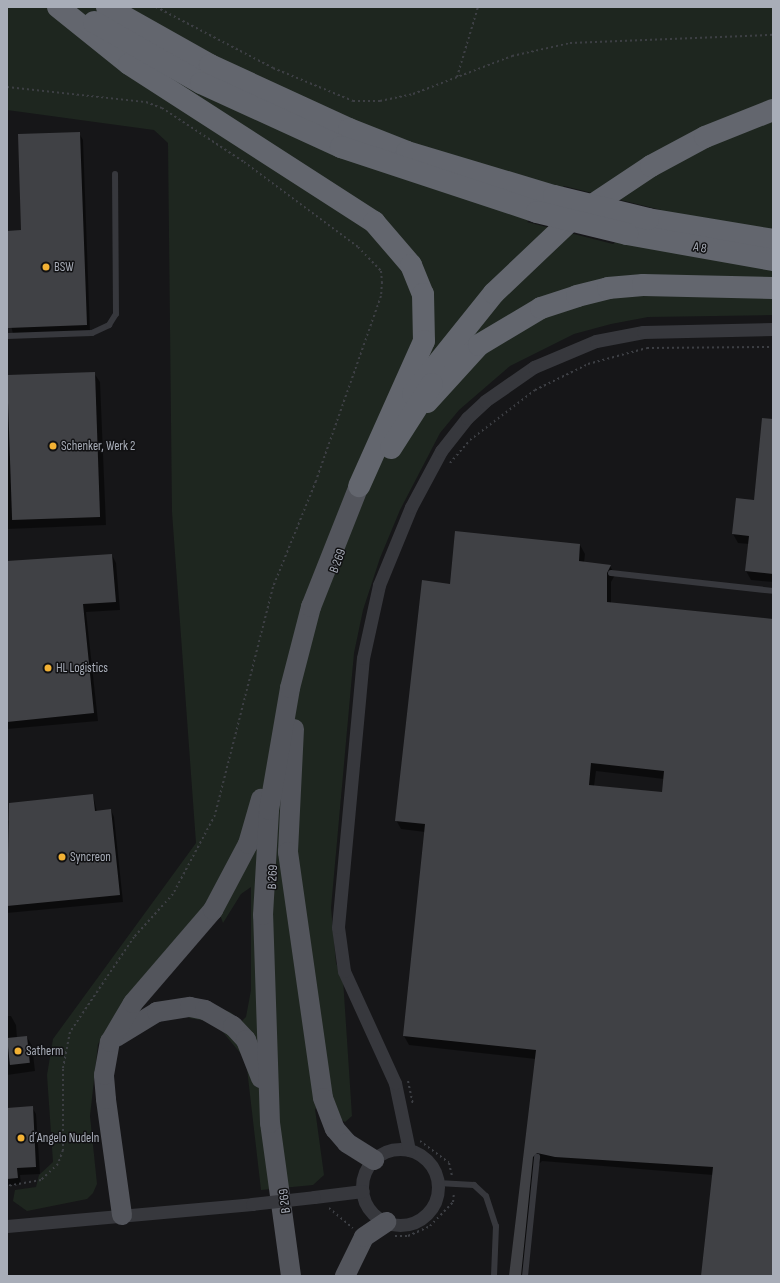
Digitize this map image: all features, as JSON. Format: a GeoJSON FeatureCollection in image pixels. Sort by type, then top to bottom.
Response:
{"type":"FeatureCollection","features":[{"type":"Feature","properties":{"kind":"highway"},"geometry":{"type":"LineString","coordinates":[[58,7],[129,64],[374,222],[411,265],[423,294],[424,341],[364,489]]}},
{"type":"Feature","properties":{"kind":"highway","name":"A 8"},"geometry":{"type":"LineString","coordinates":[[72,7],[201,83],[293,126],[401,170],[537,212],[627,234],[773,260]]}},
{"type":"Feature","properties":{"kind":"highway","name":"A 8"},"geometry":{"type":"LineString","coordinates":[[107,7],[210,65],[349,129],[407,152],[554,196],[648,219],[773,240]]}},
{"type":"Feature","properties":{"kind":"highway"},"geometry":{"type":"LineString","coordinates":[[364,489],[399,416],[464,327],[528,258],[573,218],[614,188],[705,137],[773,110]]}},
{"type":"Feature","properties":{"kind":"highway"},"geometry":{"type":"LineString","coordinates":[[364,489],[421,398],[471,333],[528,270],[578,225],[619,196],[709,146],[773,119]]}},
{"type":"Feature","properties":{"kind":"highway"},"geometry":{"type":"LineString","coordinates":[[364,489],[411,424],[455,368],[485,341],[541,308],[608,288],[773,288]]}},
{"type":"Feature","properties":{"kind":"main road","name":"B 269"},"geometry":{"type":"LineString","coordinates":[[292,1276],[277,1121],[271,965],[278,814],[294,693],[320,611],[364,489]]}},
{"type":"Feature","properties":{"kind":"main road"},"geometry":{"type":"LineString","coordinates":[[122,1215],[104,1075],[110,1042],[133,1003],[213,910],[237,868],[256,817],[294,693]]}},
{"type":"Feature","properties":{"kind":"main road"},"geometry":{"type":"LineString","coordinates":[[270,1123],[263,964],[265,858],[275,763],[294,693]]}},
{"type":"Feature","properties":{"kind":"main road"},"geometry":{"type":"LineString","coordinates":[[294,693],[290,767],[288,852],[317,1067],[327,1114],[335,1129],[347,1143],[374,1160]]}},
{"type":"Feature","properties":{"kind":"main road"},"geometry":{"type":"LineString","coordinates":[[110,1042],[132,1024],[158,1012],[190,1007],[220,1017],[246,1040],[255,1057],[270,1123],[292,1276]]}},
{"type":"Feature","properties":{"kind":"main road"},"geometry":{"type":"LineString","coordinates":[[345,1276],[364,1238],[389,1229]]}},
{"type":"Feature","properties":{"kind":"street"},"geometry":{"type":"LineString","coordinates":[[409,1150],[395,1083],[344,970],[338,927],[363,658],[379,585],[411,507],[441,451],[467,418],[485,401],[534,367],[596,341],[642,332],[773,329]]}},
{"type":"Feature","properties":{"kind":"street"},"geometry":{"type":"LineString","coordinates":[[409,1150],[425,1159],[438,1183],[434,1205],[427,1214],[408,1224],[389,1229],[370,1210],[362,1191],[367,1169],[374,1160],[390,1151],[409,1150]]}},
{"type":"Feature","properties":{"kind":"street"},"geometry":{"type":"LineString","coordinates":[[7,1226],[252,1204],[318,1202],[362,1191]]}},
{"type":"Feature","properties":{"kind":"lane"},"geometry":{"type":"LineString","coordinates":[[7,336],[92,333],[109,325],[116,314],[115,174]]}},
{"type":"Feature","properties":{"kind":"lane"},"geometry":{"type":"LineString","coordinates":[[611,573],[773,591]]}},
{"type":"Feature","properties":{"kind":"lane"},"geometry":{"type":"LineString","coordinates":[[525,1276],[537,1157]]}},
{"type":"Feature","properties":{"kind":"lane"},"geometry":{"type":"LineString","coordinates":[[438,1183],[474,1185],[486,1196],[492,1210],[497,1244],[494,1276]]}},
{"type":"Feature","properties":{"kind":"path"},"geometry":{"type":"LineString","coordinates":[[156,7],[273,68],[353,101],[380,100],[413,94],[512,56],[570,42],[773,35]]}},
{"type":"Feature","properties":{"kind":"path"},"geometry":{"type":"LineString","coordinates":[[456,77],[478,7]]}},
{"type":"Feature","properties":{"kind":"path"},"geometry":{"type":"LineString","coordinates":[[7,87],[146,102],[162,108],[244,162],[358,246],[381,271],[382,282],[381,296],[316,481],[273,588],[215,815],[180,884],[134,938],[70,1032],[63,1069],[63,1150],[58,1164],[41,1180],[7,1186]]}},
{"type":"Feature","properties":{"kind":"path"},"geometry":{"type":"LineString","coordinates":[[447,467],[470,440],[500,415],[535,390],[588,364],[647,348],[773,347]]}},
{"type":"Feature","properties":{"kind":"path"},"geometry":{"type":"LineString","coordinates":[[406,1076],[414,1110]]}},
{"type":"Feature","properties":{"kind":"path"},"geometry":{"type":"LineString","coordinates":[[389,1229],[408,1236],[430,1226],[453,1202],[453,1183],[449,1163],[418,1138]]}},
{"type":"Feature","properties":{"kind":"path"},"geometry":{"type":"LineString","coordinates":[[318,1202],[327,1206],[364,1238]]}},
{"type":"Feature","properties":{"kind":"shaded area"},"geometry":{"type":"Polygon","coordinates":[[[7,7],[773,7],[773,315],[648,317],[611,324],[574,334],[510,366],[459,410],[440,433],[400,510],[380,558],[363,610],[354,653],[331,908],[336,963],[343,979],[352,1116],[345,1122],[340,1119],[332,1096],[315,1109],[324,1175],[313,1185],[261,1190],[246,1060],[222,1031],[206,1021],[189,1018],[190,999],[230,1012],[242,1021],[246,1017],[251,990],[251,887],[241,894],[223,923],[213,895],[112,1021],[98,1044],[90,1116],[97,1184],[93,1193],[87,1199],[27,1211],[13,1201],[15,1190],[36,1187],[39,1175],[53,1162],[47,1075],[53,1039],[196,843],[172,512],[168,143],[154,130],[7,110],[7,7]],[[564,186],[527,222],[613,244],[661,210],[564,186]]]}},
{"type":"Feature","properties":{"kind":"building"},"geometry":{"type":"Polygon","coordinates":[[[80,132],[87,325],[8,328],[7,231],[21,230],[18,134],[80,132]]]}},
{"type":"Feature","properties":{"kind":"building","name":"Schenker, Werk 2"},"geometry":{"type":"Polygon","coordinates":[[[95,372],[100,517],[12,520],[7,375],[95,372]]]}},
{"type":"Feature","properties":{"kind":"building"},"geometry":{"type":"Polygon","coordinates":[[[762,418],[773,419],[773,574],[745,571],[749,536],[732,534],[736,498],[754,500],[762,418]]]}},
{"type":"Feature","properties":{"kind":"building"},"geometry":{"type":"Polygon","coordinates":[[[455,531],[580,544],[579,561],[611,565],[607,573],[607,602],[773,619],[773,1276],[701,1276],[713,1167],[555,1157],[537,1153],[533,1157],[521,1276],[509,1276],[536,1050],[403,1036],[425,824],[395,821],[422,580],[450,584],[455,531]],[[591,763],[589,785],[662,792],[664,771],[591,763]]]}},
{"type":"Feature","properties":{"kind":"building"},"geometry":{"type":"Polygon","coordinates":[[[112,554],[116,602],[83,604],[94,713],[7,722],[7,561],[112,554]]]}},
{"type":"Feature","properties":{"kind":"building","name":"Syncreon"},"geometry":{"type":"Polygon","coordinates":[[[93,794],[95,811],[111,809],[120,895],[7,906],[9,803],[93,794]]]}},
{"type":"Feature","properties":{"kind":"building","name":"Satherm"},"geometry":{"type":"Polygon","coordinates":[[[27,1036],[30,1063],[10,1065],[7,1038],[27,1036]]]}},
{"type":"Feature","properties":{"kind":"building","name":"d´Angelo Nudeln"},"geometry":{"type":"Polygon","coordinates":[[[33,1106],[36,1167],[17,1168],[18,1178],[7,1179],[7,1108],[33,1106]]]}},
{"type":"Feature","properties":{"kind":"place","name":"BSW"},"geometry":{"type":"Point","coordinates":[46,267]}},
{"type":"Feature","properties":{"kind":"place","name":"Schenker, Werk 2"},"geometry":{"type":"Point","coordinates":[53,446]}},
{"type":"Feature","properties":{"kind":"place","name":"HL Logistics"},"geometry":{"type":"Point","coordinates":[48,668]}},
{"type":"Feature","properties":{"kind":"place","name":"Syncreon"},"geometry":{"type":"Point","coordinates":[62,857]}},
{"type":"Feature","properties":{"kind":"place","name":"Satherm"},"geometry":{"type":"Point","coordinates":[18,1051]}},
{"type":"Feature","properties":{"kind":"place","name":"d´Angelo Nudeln"},"geometry":{"type":"Point","coordinates":[21,1138]}}]}
